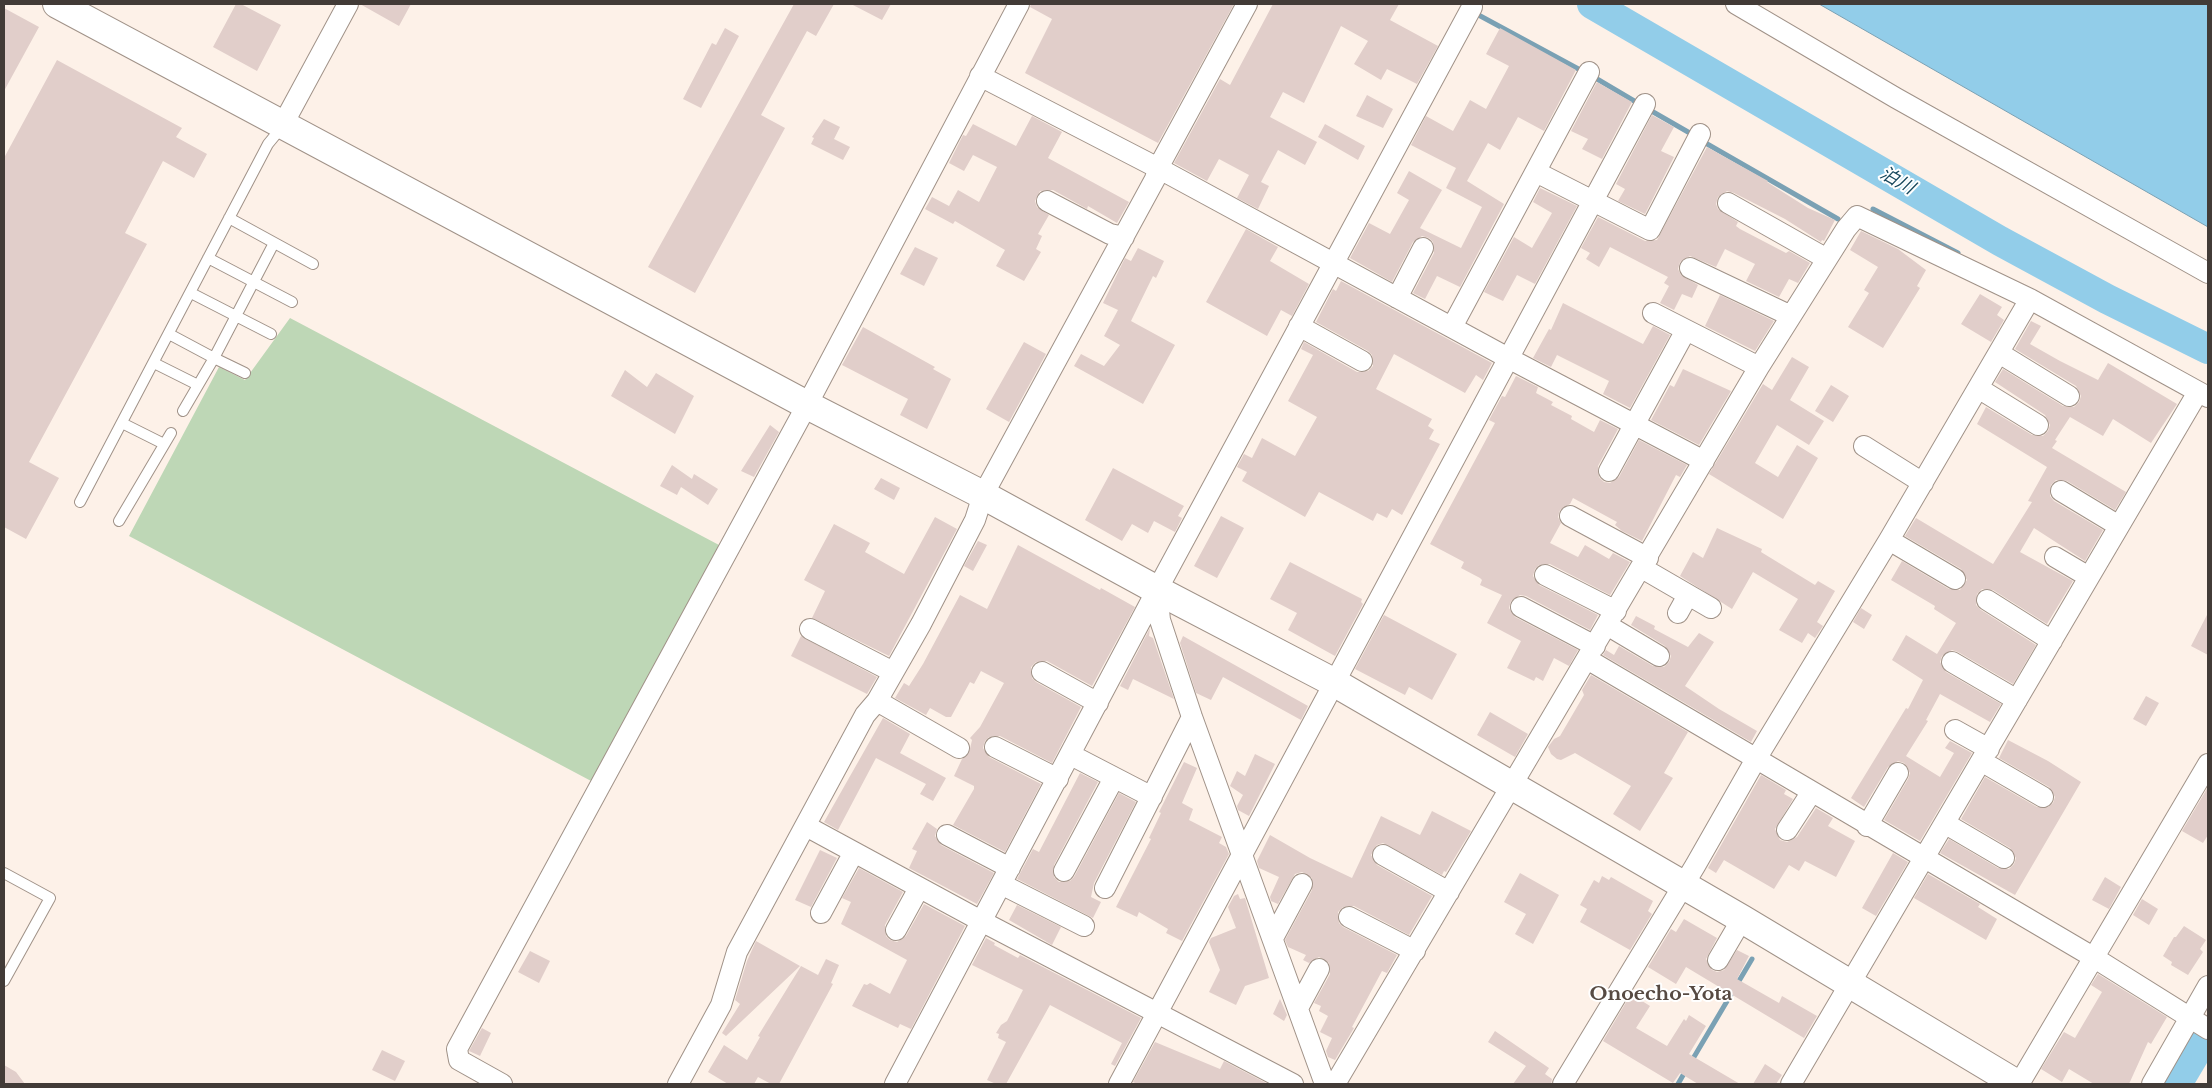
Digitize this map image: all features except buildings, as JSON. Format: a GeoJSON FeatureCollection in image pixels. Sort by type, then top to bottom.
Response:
{"type":"FeatureCollection","features":[{"type":"Feature","properties":{"kind":"street"},"geometry":{"type":"LineString","coordinates":[[57,4],[807,405],[983,495],[1157,590],[1335,683],[1742,919],[1850,986],[2018,1084],[2208,764]]}},
{"type":"Feature","properties":{"kind":"street"},"geometry":{"type":"LineString","coordinates":[[282,126],[348,4]]}},
{"type":"Feature","properties":{"kind":"street"},"geometry":{"type":"LineString","coordinates":[[502,1084],[459,1060],[457,1049],[807,405],[1019,4]]}},
{"type":"Feature","properties":{"kind":"street"},"geometry":{"type":"LineString","coordinates":[[678,1084],[720,1005],[736,952],[865,715],[877,701],[975,520],[983,495],[1124,237],[1155,179],[1158,168],[1246,4]]}},
{"type":"Feature","properties":{"kind":"street"},"geometry":{"type":"LineString","coordinates":[[1736,4],[1896,98],[2208,273]]}},
{"type":"Feature","properties":{"kind":"street"},"geometry":{"type":"LineString","coordinates":[[895,1084],[983,922],[1005,876],[1157,590],[1472,7]]}},
{"type":"Feature","properties":{"kind":"street"},"geometry":{"type":"LineString","coordinates":[[1452,328],[1589,72]]}},
{"type":"Feature","properties":{"kind":"street"},"geometry":{"type":"LineString","coordinates":[[980,76],[1158,168],[1452,328],[1704,461]]}},
{"type":"Feature","properties":{"kind":"street"},"geometry":{"type":"LineString","coordinates":[[1119,1084],[1244,856],[1645,104]]}},
{"type":"Feature","properties":{"kind":"street"},"geometry":{"type":"LineString","coordinates":[[1536,172],[1650,230],[1700,134]]}},
{"type":"Feature","properties":{"kind":"street"},"geometry":{"type":"LineString","coordinates":[[1047,202],[1110,234],[1124,237]]}},
{"type":"Feature","properties":{"kind":"street"},"geometry":{"type":"LineString","coordinates":[[1728,204],[1827,259]]}},
{"type":"Feature","properties":{"kind":"street"},"geometry":{"type":"LineString","coordinates":[[1335,1084],[1760,366],[1846,229],[1857,216],[2030,299],[2203,394],[2119,526],[1946,824],[1791,1084]]}},
{"type":"Feature","properties":{"kind":"street"},"geometry":{"type":"LineString","coordinates":[[1397,298],[1423,248]]}},
{"type":"Feature","properties":{"kind":"street"},"geometry":{"type":"LineString","coordinates":[[1690,268],[1791,316]]}},
{"type":"Feature","properties":{"kind":"street"},"geometry":{"type":"LineString","coordinates":[[1563,1084],[1923,483],[2030,299]]}},
{"type":"Feature","properties":{"kind":"street"},"geometry":{"type":"LineString","coordinates":[[1653,313],[1760,366]]}},
{"type":"Feature","properties":{"kind":"street"},"geometry":{"type":"LineString","coordinates":[[1299,326],[1362,361]]}},
{"type":"Feature","properties":{"kind":"street"},"geometry":{"type":"LineString","coordinates":[[1609,470],[1686,330]]}},
{"type":"Feature","properties":{"kind":"street"},"geometry":{"type":"LineString","coordinates":[[1999,353],[2069,396]]}},
{"type":"Feature","properties":{"kind":"street"},"geometry":{"type":"LineString","coordinates":[[1978,388],[2038,425]]}},
{"type":"Feature","properties":{"kind":"street"},"geometry":{"type":"LineString","coordinates":[[1864,446],[1923,483]]}},
{"type":"Feature","properties":{"kind":"street"},"geometry":{"type":"LineString","coordinates":[[2061,491],[2119,526]]}},
{"type":"Feature","properties":{"kind":"street"},"geometry":{"type":"LineString","coordinates":[[1570,516],[1645,563],[1688,595],[1711,608]]}},
{"type":"Feature","properties":{"kind":"street"},"geometry":{"type":"LineString","coordinates":[[1889,540],[1955,579]]}},
{"type":"Feature","properties":{"kind":"street"},"geometry":{"type":"LineString","coordinates":[[2055,558],[2089,577]]}},
{"type":"Feature","properties":{"kind":"street"},"geometry":{"type":"LineString","coordinates":[[1545,575],[1612,618],[1659,656]]}},
{"type":"Feature","properties":{"kind":"street"},"geometry":{"type":"LineString","coordinates":[[1157,590],[1160,620],[1192,718],[1244,856],[1325,1084]]}},
{"type":"Feature","properties":{"kind":"street"},"geometry":{"type":"LineString","coordinates":[[1678,613],[1688,595]]}},
{"type":"Feature","properties":{"kind":"street"},"geometry":{"type":"LineString","coordinates":[[1987,600],[2052,641]]}},
{"type":"Feature","properties":{"kind":"street"},"geometry":{"type":"LineString","coordinates":[[1521,607],[1811,793],[2093,957],[2201,1024]]}},
{"type":"Feature","properties":{"kind":"street"},"geometry":{"type":"LineString","coordinates":[[810,630],[893,672]]}},
{"type":"Feature","properties":{"kind":"street"},"geometry":{"type":"LineString","coordinates":[[1952,662],[2017,700]]}},
{"type":"Feature","properties":{"kind":"street"},"geometry":{"type":"LineString","coordinates":[[1042,672],[1098,703]]}},
{"type":"Feature","properties":{"kind":"street"},"geometry":{"type":"LineString","coordinates":[[877,701],[958,748]]}},
{"type":"Feature","properties":{"kind":"street"},"geometry":{"type":"LineString","coordinates":[[1105,888],[1192,718]]}},
{"type":"Feature","properties":{"kind":"street"},"geometry":{"type":"LineString","coordinates":[[1955,730],[1985,755],[2043,797]]}},
{"type":"Feature","properties":{"kind":"street"},"geometry":{"type":"LineString","coordinates":[[995,747],[1058,779]]}},
{"type":"Feature","properties":{"kind":"street"},"geometry":{"type":"LineString","coordinates":[[1071,755],[1152,797]]}},
{"type":"Feature","properties":{"kind":"street"},"geometry":{"type":"LineString","coordinates":[[1867,826],[1898,773]]}},
{"type":"Feature","properties":{"kind":"street"},"geometry":{"type":"LineString","coordinates":[[1064,871],[1114,778]]}},
{"type":"Feature","properties":{"kind":"street"},"geometry":{"type":"LineString","coordinates":[[1787,830],[1811,793]]}},
{"type":"Feature","properties":{"kind":"street"},"geometry":{"type":"LineString","coordinates":[[1946,824],[2004,858]]}},
{"type":"Feature","properties":{"kind":"street"},"geometry":{"type":"LineString","coordinates":[[806,826],[983,922],[1158,1012],[1271,1079],[1293,1084]]}},
{"type":"Feature","properties":{"kind":"street"},"geometry":{"type":"LineString","coordinates":[[947,835],[1005,876],[1084,926]]}},
{"type":"Feature","properties":{"kind":"street"},"geometry":{"type":"LineString","coordinates":[[822,913],[854,852]]}},
{"type":"Feature","properties":{"kind":"street"},"geometry":{"type":"LineString","coordinates":[[1383,855],[1449,892]]}},
{"type":"Feature","properties":{"kind":"street"},"geometry":{"type":"LineString","coordinates":[[1273,938],[1302,884]]}},
{"type":"Feature","properties":{"kind":"street"},"geometry":{"type":"LineString","coordinates":[[896,930],[919,888]]}},
{"type":"Feature","properties":{"kind":"street"},"geometry":{"type":"LineString","coordinates":[[1349,917],[1414,951]]}},
{"type":"Feature","properties":{"kind":"street"},"geometry":{"type":"LineString","coordinates":[[1718,960],[1742,919]]}},
{"type":"Feature","properties":{"kind":"street"},"geometry":{"type":"LineString","coordinates":[[1298,1008],[1319,969]]}},
{"type":"Feature","properties":{"kind":"street"},"geometry":{"type":"LineString","coordinates":[[2152,1084],[2201,1024],[2208,986]]}},
{"type":"Feature","properties":{"kind":"lane"},"geometry":{"type":"LineString","coordinates":[[80,502],[268,144],[282,126]]}},
{"type":"Feature","properties":{"kind":"lane"},"geometry":{"type":"LineString","coordinates":[[229,218],[313,264]]}},
{"type":"Feature","properties":{"kind":"lane"},"geometry":{"type":"LineString","coordinates":[[183,411],[214,358],[274,243]]}},
{"type":"Feature","properties":{"kind":"lane"},"geometry":{"type":"LineString","coordinates":[[208,258],[292,302]]}},
{"type":"Feature","properties":{"kind":"lane"},"geometry":{"type":"LineString","coordinates":[[190,293],[270,334]]}},
{"type":"Feature","properties":{"kind":"lane"},"geometry":{"type":"LineString","coordinates":[[169,334],[245,373]]}},
{"type":"Feature","properties":{"kind":"lane"},"geometry":{"type":"LineString","coordinates":[[154,363],[198,385]]}},
{"type":"Feature","properties":{"kind":"lane"},"geometry":{"type":"LineString","coordinates":[[122,423],[164,444]]}},
{"type":"Feature","properties":{"kind":"lane"},"geometry":{"type":"LineString","coordinates":[[119,521],[171,433]]}},
{"type":"Feature","properties":{"kind":"lane"},"geometry":{"type":"LineString","coordinates":[[4,873],[50,898],[5,974]]}},
{"type":"Feature","properties":{"kind":"green space"},"geometry":{"type":"Polygon","coordinates":[[[290,318],[719,545],[593,782],[129,536],[219,367],[245,380],[290,318]]]}},
{"type":"Feature","properties":{"kind":"water"},"geometry":{"type":"Polygon","coordinates":[[[1819,4],[2208,4],[2208,227],[1819,4]]]}},
{"type":"Feature","properties":{"kind":"waterway","name":"泊川"},"geometry":{"type":"LineString","coordinates":[[1592,4],[2000,241],[2107,299],[2208,349]]}},
{"type":"Feature","properties":{"kind":"waterway"},"geometry":{"type":"LineString","coordinates":[[1473,12],[1584,72]]}},
{"type":"Feature","properties":{"kind":"waterway"},"geometry":{"type":"LineString","coordinates":[[1592,76],[1641,105]]}},
{"type":"Feature","properties":{"kind":"waterway"},"geometry":{"type":"LineString","coordinates":[[1648,109],[1695,136]]}},
{"type":"Feature","properties":{"kind":"waterway"},"geometry":{"type":"LineString","coordinates":[[1702,141],[1838,219]]}},
{"type":"Feature","properties":{"kind":"waterway"},"geometry":{"type":"LineString","coordinates":[[1873,209],[1958,253]]}},
{"type":"Feature","properties":{"kind":"waterway"},"geometry":{"type":"LineString","coordinates":[[1691,1062],[1752,959]]}},
{"type":"Feature","properties":{"kind":"waterway"},"geometry":{"type":"LineString","coordinates":[[2177,1084],[2208,1032]]}},
{"type":"Feature","properties":{"kind":"waterway"},"geometry":{"type":"LineString","coordinates":[[1678,1084],[1686,1070]]}},
{"type":"Feature","properties":{"kind":"district","name":"Onoecho-Yota"},"geometry":{"type":"Point","coordinates":[1661,995]}}]}
